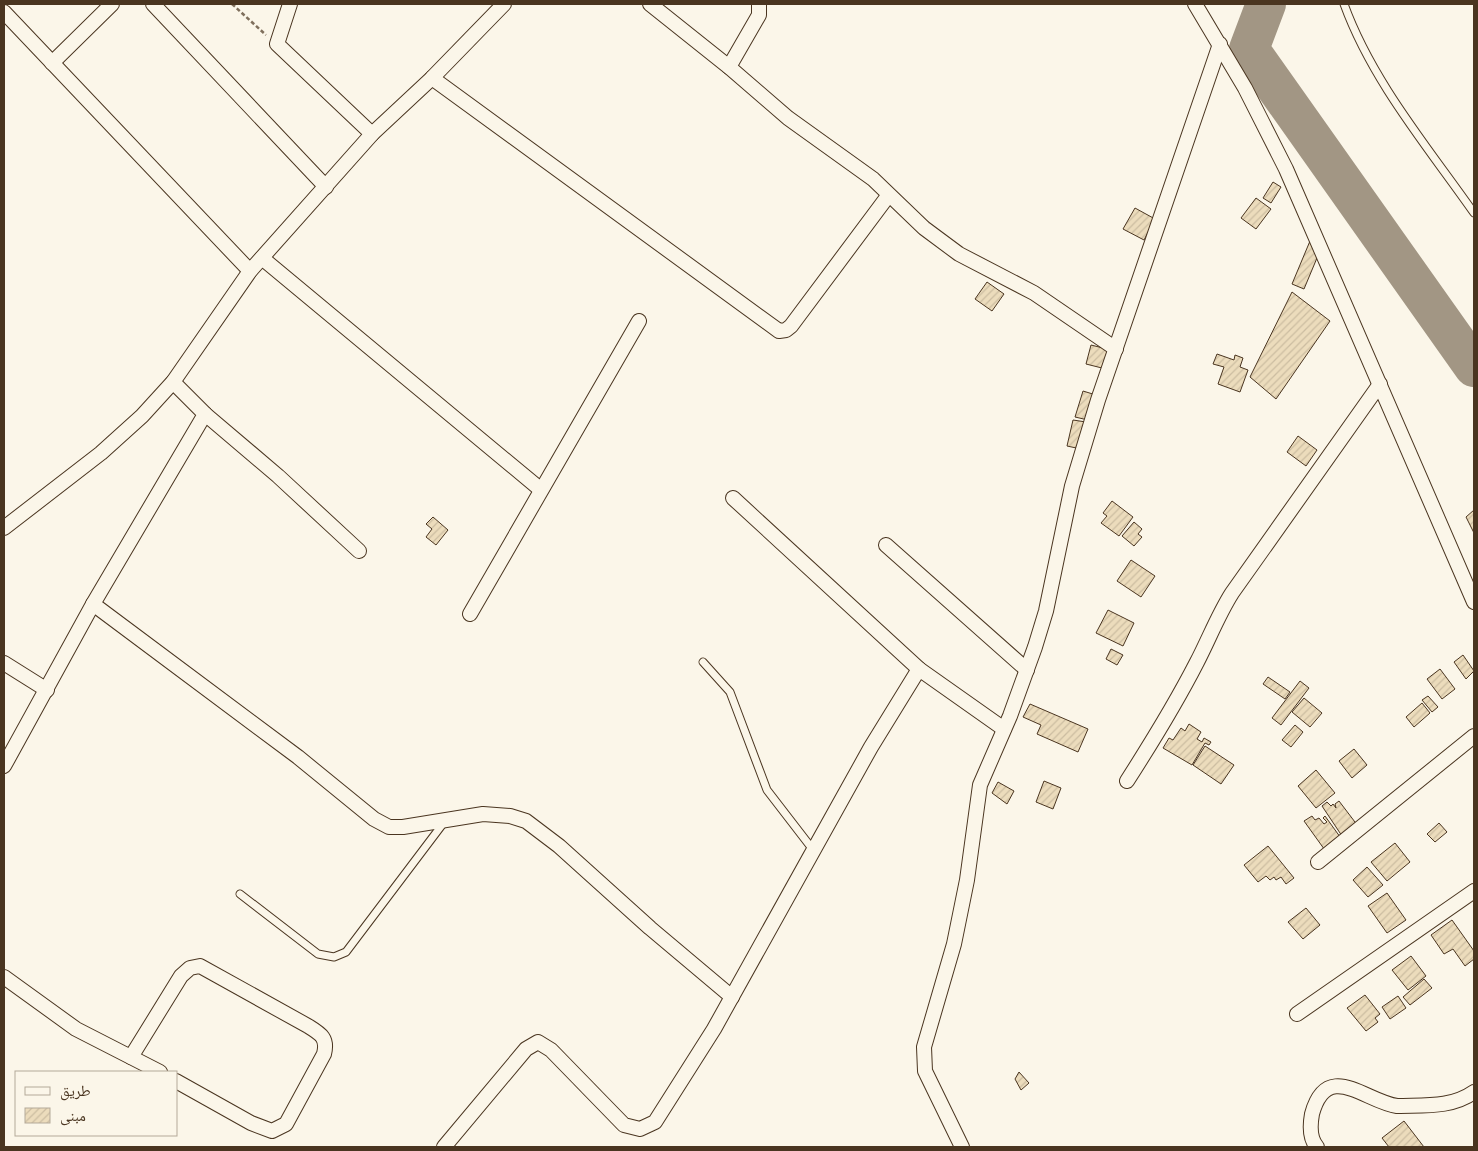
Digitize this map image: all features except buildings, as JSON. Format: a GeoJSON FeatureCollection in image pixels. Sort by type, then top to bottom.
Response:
{"type":"FeatureCollection","features":[{"type":"Feature","properties":{"kind":"street"},"geometry":{"type":"LineString","coordinates":[[52,63],[112,4]]}},
{"type":"Feature","properties":{"kind":"street"},"geometry":{"type":"LineString","coordinates":[[153,4],[326,187]]}},
{"type":"Feature","properties":{"kind":"street"},"geometry":{"type":"LineString","coordinates":[[290,4],[277,44],[372,134]]}},
{"type":"Feature","properties":{"kind":"street"},"geometry":{"type":"LineString","coordinates":[[4,528],[101,453],[142,416],[173,382],[250,271],[372,134],[432,78],[504,4]]}},
{"type":"Feature","properties":{"kind":"street"},"geometry":{"type":"LineString","coordinates":[[650,4],[729,67],[788,118],[873,179],[888,196],[924,228],[959,254],[1034,293],[1116,349]]}},
{"type":"Feature","properties":{"kind":"street"},"geometry":{"type":"LineString","coordinates":[[729,67],[759,15],[759,4]]}},
{"type":"Feature","properties":{"kind":"street"},"geometry":{"type":"LineString","coordinates":[[1195,4],[1245,88],[1286,169],[1474,602]]}},
{"type":"Feature","properties":{"kind":"street"},"geometry":{"type":"LineString","coordinates":[[4,12],[250,271]]}},
{"type":"Feature","properties":{"kind":"street"},"geometry":{"type":"LineString","coordinates":[[962,1147],[925,1071],[924,1048],[954,944],[967,880],[980,785],[1004,730],[1046,611],[1072,486],[1116,349],[1220,44]]}},
{"type":"Feature","properties":{"kind":"street"},"geometry":{"type":"LineString","coordinates":[[432,78],[779,331],[786,330],[791,326],[888,196]]}},
{"type":"Feature","properties":{"kind":"street"},"geometry":{"type":"LineString","coordinates":[[262,258],[540,490]]}},
{"type":"Feature","properties":{"kind":"street"},"geometry":{"type":"LineString","coordinates":[[470,614],[639,321]]}},
{"type":"Feature","properties":{"kind":"street"},"geometry":{"type":"LineString","coordinates":[[173,382],[205,414],[278,476],[359,551]]}},
{"type":"Feature","properties":{"kind":"street"},"geometry":{"type":"LineString","coordinates":[[1127,781],[1181,691],[1204,648],[1215,621],[1232,593],[1380,384]]}},
{"type":"Feature","properties":{"kind":"street"},"geometry":{"type":"LineString","coordinates":[[4,766],[93,604],[205,414]]}},
{"type":"Feature","properties":{"kind":"street"},"geometry":{"type":"LineString","coordinates":[[733,498],[919,669],[1004,730]]}},
{"type":"Feature","properties":{"kind":"street"},"geometry":{"type":"LineString","coordinates":[[886,545],[1026,670]]}},
{"type":"Feature","properties":{"kind":"street"},"geometry":{"type":"LineString","coordinates":[[93,604],[298,756],[374,819],[390,826],[403,828],[483,814],[510,816],[526,821],[559,846],[650,928],[732,998]]}},
{"type":"Feature","properties":{"kind":"street"},"geometry":{"type":"LineString","coordinates":[[4,663],[46,690]]}},
{"type":"Feature","properties":{"kind":"street"},"geometry":{"type":"LineString","coordinates":[[444,1147],[526,1049],[538,1042],[551,1050],[624,1124],[640,1129],[655,1122],[732,998],[871,747],[919,669]]}},
{"type":"Feature","properties":{"kind":"street"},"geometry":{"type":"LineString","coordinates":[[1318,862],[1474,736]]}},
{"type":"Feature","properties":{"kind":"street"},"geometry":{"type":"LineString","coordinates":[[1297,1014],[1474,891]]}},
{"type":"Feature","properties":{"kind":"street"},"geometry":{"type":"LineString","coordinates":[[131,1056],[181,976],[190,968],[200,966],[308,1026],[323,1036],[326,1045],[324,1054],[286,1124],[272,1131],[178,1082]]}},
{"type":"Feature","properties":{"kind":"street"},"geometry":{"type":"LineString","coordinates":[[4,977],[76,1029],[158,1071]]}},
{"type":"Feature","properties":{"kind":"street"},"geometry":{"type":"LineString","coordinates":[[1317,1147],[1314,1144],[1309,1126],[1315,1104],[1323,1093],[1335,1086],[1352,1087],[1390,1105],[1397,1106],[1444,1105],[1458,1102],[1474,1092]]}},
{"type":"Feature","properties":{"kind":"lane"},"geometry":{"type":"LineString","coordinates":[[1344,4],[1364,50],[1378,76],[1474,213]]}},
{"type":"Feature","properties":{"kind":"lane"},"geometry":{"type":"LineString","coordinates":[[703,662],[730,692],[767,790],[814,852]]}},
{"type":"Feature","properties":{"kind":"lane"},"geometry":{"type":"LineString","coordinates":[[240,894],[318,954],[334,957],[346,952],[447,819]]}},
{"type":"Feature","properties":{"kind":"path"},"geometry":{"type":"LineString","coordinates":[[232,4],[277,44]]}},
{"type":"Feature","properties":{"kind":"taxiway"},"geometry":{"type":"LineString","coordinates":[[1266,4],[1249,49],[1474,367]]}}]}
